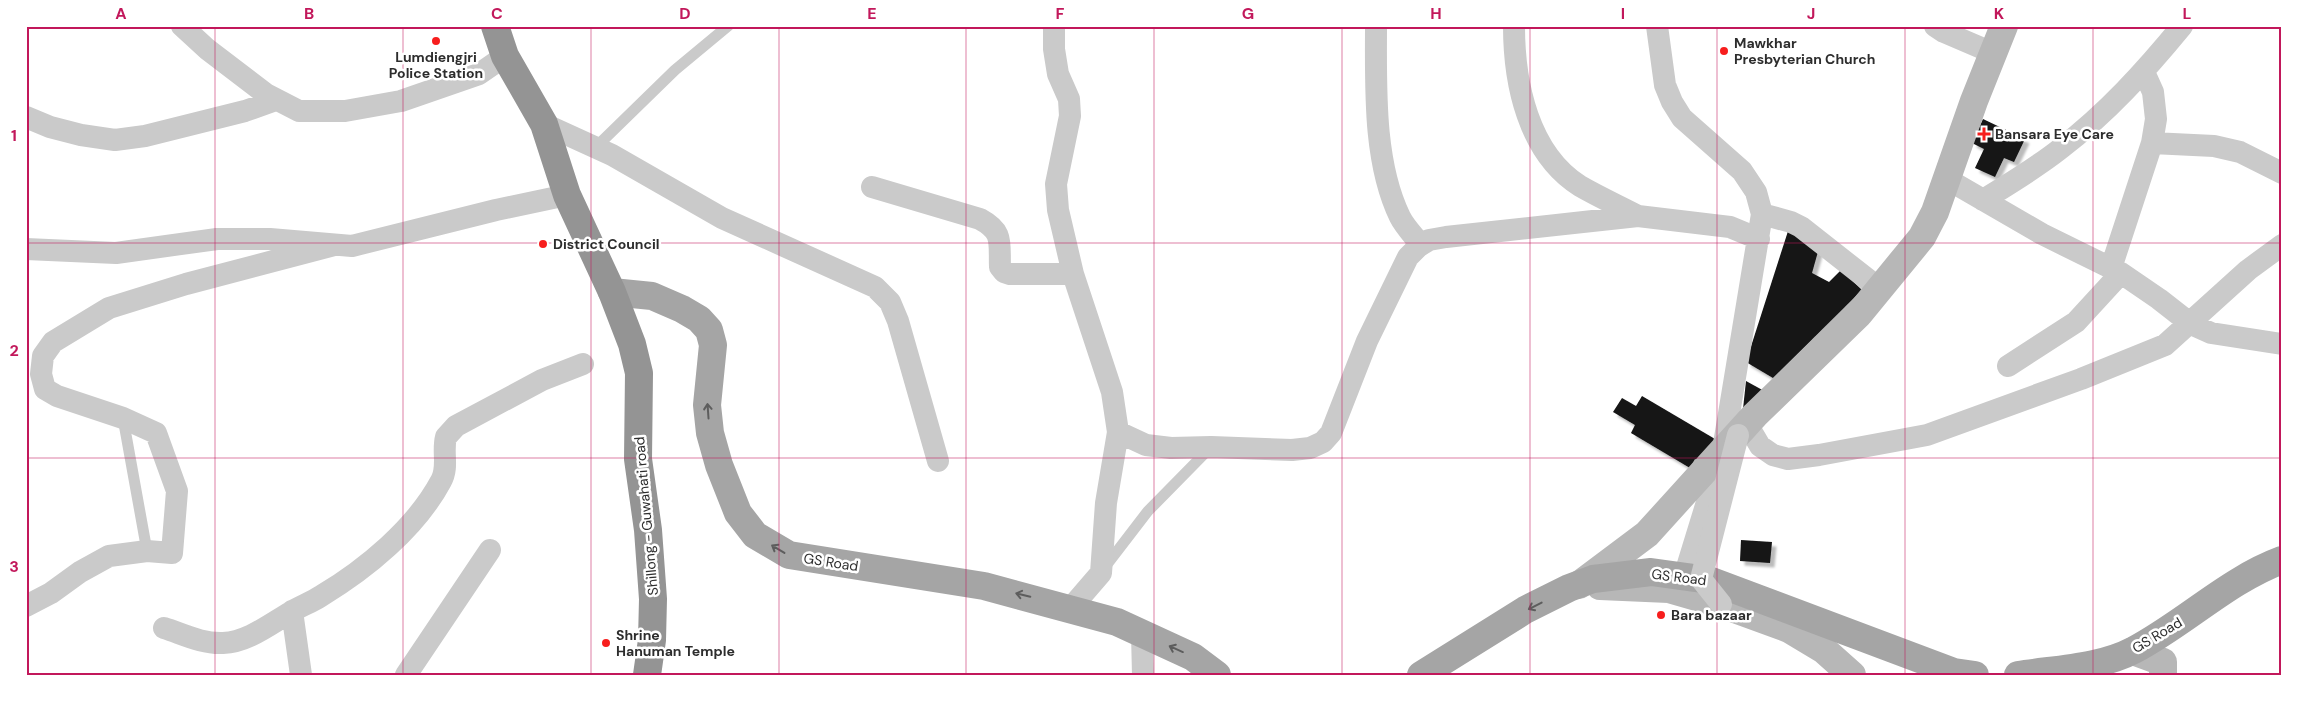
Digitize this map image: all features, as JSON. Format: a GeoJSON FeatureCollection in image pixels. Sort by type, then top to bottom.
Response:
{"type":"FeatureCollection","features":[{"type":"Feature","properties":{"kind":"highway","name":"Shillong - Guwahati road"},"geometry":{"type":"LineString","coordinates":[[495,26],[505,56],[544,124],[567,195],[612,292],[632,344],[639,373],[638,459],[648,530],[653,599],[652,640],[647,675]]}},
{"type":"Feature","properties":{"kind":"main road","name":"GS Road"},"geometry":{"type":"LineString","coordinates":[[612,292],[652,296],[682,309],[698,319],[708,330],[713,345],[707,405],[710,433],[719,465],[738,513],[755,535],[788,555],[984,586],[1117,622],[1193,656],[1217,675]]}},
{"type":"Feature","properties":{"kind":"main road","name":"GS Road"},"geometry":{"type":"LineString","coordinates":[[2018,675],[2103,661],[2133,651],[2195,613],[2237,583],[2266,566],[2282,560]]}},
{"type":"Feature","properties":{"kind":"main road","name":"GS Road"},"geometry":{"type":"LineString","coordinates":[[1421,675],[1525,610],[1579,585],[1593,579],[1651,572],[1693,578],[1954,672],[1975,675]]}},
{"type":"Feature","properties":{"kind":"street"},"geometry":{"type":"LineString","coordinates":[[182,26],[214,55],[266,94],[299,111],[345,111],[400,101],[479,74],[505,56]]}},
{"type":"Feature","properties":{"kind":"street"},"geometry":{"type":"LineString","coordinates":[[1054,26],[1054,49],[1058,74],[1069,99],[1070,116],[1056,184],[1058,210],[1073,274],[1112,392],[1118,432],[1106,503],[1101,574],[1070,609]]}},
{"type":"Feature","properties":{"kind":"street"},"geometry":{"type":"LineString","coordinates":[[1376,26],[1378,120],[1388,182],[1401,218],[1421,245]]}},
{"type":"Feature","properties":{"kind":"street"},"geometry":{"type":"LineString","coordinates":[[1514,26],[1515,62],[1521,92],[1529,121],[1542,148],[1579,185],[1638,216]]}},
{"type":"Feature","properties":{"kind":"street"},"geometry":{"type":"LineString","coordinates":[[1657,26],[1665,85],[1672,102],[1682,118],[1742,171],[1756,192],[1762,214],[1737,355],[1736,436],[1693,578],[1721,604]]}},
{"type":"Feature","properties":{"kind":"street"},"geometry":{"type":"LineString","coordinates":[[1935,26],[1944,32],[1993,53]]}},
{"type":"Feature","properties":{"kind":"street"},"geometry":{"type":"LineString","coordinates":[[1579,585],[1647,534],[1736,436],[1858,314],[1922,237],[1935,212],[2004,26]]}},
{"type":"Feature","properties":{"kind":"street"},"geometry":{"type":"LineString","coordinates":[[1983,200],[2059,150],[2100,116],[2144,72],[2182,26]]}},
{"type":"Feature","properties":{"kind":"street"},"geometry":{"type":"LineString","coordinates":[[2008,366],[2076,322],[2116,271],[2152,143],[2156,119],[2156,105],[2144,72]]}},
{"type":"Feature","properties":{"kind":"street"},"geometry":{"type":"LineString","coordinates":[[26,117],[50,127],[81,136],[115,140],[145,136],[245,111],[276,100]]}},
{"type":"Feature","properties":{"kind":"street"},"geometry":{"type":"LineString","coordinates":[[544,124],[595,148],[722,218],[875,287],[890,302],[898,321],[938,461]]}},
{"type":"Feature","properties":{"kind":"street"},"geometry":{"type":"LineString","coordinates":[[2152,143],[2214,146],[2240,152],[2282,172]]}},
{"type":"Feature","properties":{"kind":"street"},"geometry":{"type":"LineString","coordinates":[[1947,179],[2042,234],[2116,271],[2159,299],[2191,324],[2211,332],[2282,344]]}},
{"type":"Feature","properties":{"kind":"street"},"geometry":{"type":"LineString","coordinates":[[872,187],[980,219],[993,225],[997,230],[1000,267],[1004,272],[1010,274],[1073,274]]}},
{"type":"Feature","properties":{"kind":"street"},"geometry":{"type":"LineString","coordinates":[[26,249],[116,253],[217,239],[270,239],[334,246],[352,246],[496,210],[567,195]]}},
{"type":"Feature","properties":{"kind":"street"},"geometry":{"type":"LineString","coordinates":[[1762,214],[1791,222],[1801,227],[1880,289]]}},
{"type":"Feature","properties":{"kind":"street"},"geometry":{"type":"LineString","coordinates":[[1118,432],[1146,445],[1171,448],[1211,447],[1292,450],[1310,448],[1323,442],[1332,433],[1367,341],[1408,257],[1429,240],[1638,216],[1730,227],[1759,239]]}},
{"type":"Feature","properties":{"kind":"street"},"geometry":{"type":"LineString","coordinates":[[1736,436],[1760,446],[1773,455],[1788,459],[1928,436],[2082,379],[2165,345],[2191,324],[2248,270],[2282,245]]}},
{"type":"Feature","properties":{"kind":"street"},"geometry":{"type":"LineString","coordinates":[[26,606],[51,593],[80,572],[109,556],[147,551],[172,553],[177,491],[156,433],[123,418],[57,396],[44,388],[41,374],[43,356],[53,342],[109,308],[186,284],[334,246]]}},
{"type":"Feature","properties":{"kind":"street"},"geometry":{"type":"LineString","coordinates":[[164,628],[206,642],[223,643],[251,636],[292,611],[320,597],[369,564],[404,530],[442,481],[446,469],[446,437],[456,426],[542,380],[583,364]]}},
{"type":"Feature","properties":{"kind":"street"},"geometry":{"type":"LineString","coordinates":[[406,675],[490,550]]}},
{"type":"Feature","properties":{"kind":"street"},"geometry":{"type":"LineString","coordinates":[[1579,585],[1669,589],[1721,604],[1790,630],[1824,650],[1852,675]]}},
{"type":"Feature","properties":{"kind":"street"},"geometry":{"type":"LineString","coordinates":[[292,611],[301,675]]}},
{"type":"Feature","properties":{"kind":"street"},"geometry":{"type":"LineString","coordinates":[[1142,634],[1143,675]]}},
{"type":"Feature","properties":{"kind":"street"},"geometry":{"type":"LineString","coordinates":[[2133,651],[2163,662],[2163,675]]}},
{"type":"Feature","properties":{"kind":"lane"},"geometry":{"type":"LineString","coordinates":[[595,148],[675,70],[728,26]]}},
{"type":"Feature","properties":{"kind":"lane"},"geometry":{"type":"LineString","coordinates":[[123,418],[147,551]]}},
{"type":"Feature","properties":{"kind":"lane"},"geometry":{"type":"LineString","coordinates":[[1101,574],[1107,562],[1148,511],[1211,447]]}},
{"type":"Feature","properties":{"kind":"building"},"geometry":{"type":"Polygon","coordinates":[[[1983,119],[2025,139],[2014,162],[2004,158],[1995,177],[1975,168],[1984,149],[1972,143],[1983,119]]]}},
{"type":"Feature","properties":{"kind":"building"},"geometry":{"type":"Polygon","coordinates":[[[1789,228],[1819,248],[1812,273],[1829,282],[1841,270],[1862,290],[1773,378],[1746,362],[1789,228]]]}},
{"type":"Feature","properties":{"kind":"building"},"geometry":{"type":"Polygon","coordinates":[[[1746,381],[1766,392],[1743,409],[1746,381]]]}},
{"type":"Feature","properties":{"kind":"building"},"geometry":{"type":"Polygon","coordinates":[[[1642,396],[1715,439],[1701,462],[1695,459],[1690,468],[1631,433],[1635,425],[1613,412],[1622,398],[1636,406],[1642,396]]]}},
{"type":"Feature","properties":{"kind":"building"},"geometry":{"type":"Polygon","coordinates":[[[1741,540],[1772,542],[1770,563],[1740,561],[1741,540]]]}},
{"type":"Feature","properties":{"kind":"place","name":"Lumdiengjri Police Station"},"geometry":{"type":"Point","coordinates":[436,41]}},
{"type":"Feature","properties":{"kind":"place","name":"Mawkhar Presbyterian Church"},"geometry":{"type":"Point","coordinates":[1724,51]}},
{"type":"Feature","properties":{"kind":"place","name":"Bansara Eye Care"},"geometry":{"type":"Point","coordinates":[1984,134]}},
{"type":"Feature","properties":{"kind":"place","name":"District Council"},"geometry":{"type":"Point","coordinates":[543,244]}},
{"type":"Feature","properties":{"kind":"place","name":"Bara bazaar"},"geometry":{"type":"Point","coordinates":[1661,615]}},
{"type":"Feature","properties":{"kind":"place","name":"Shrine Hanuman Temple"},"geometry":{"type":"Point","coordinates":[606,643]}}]}
